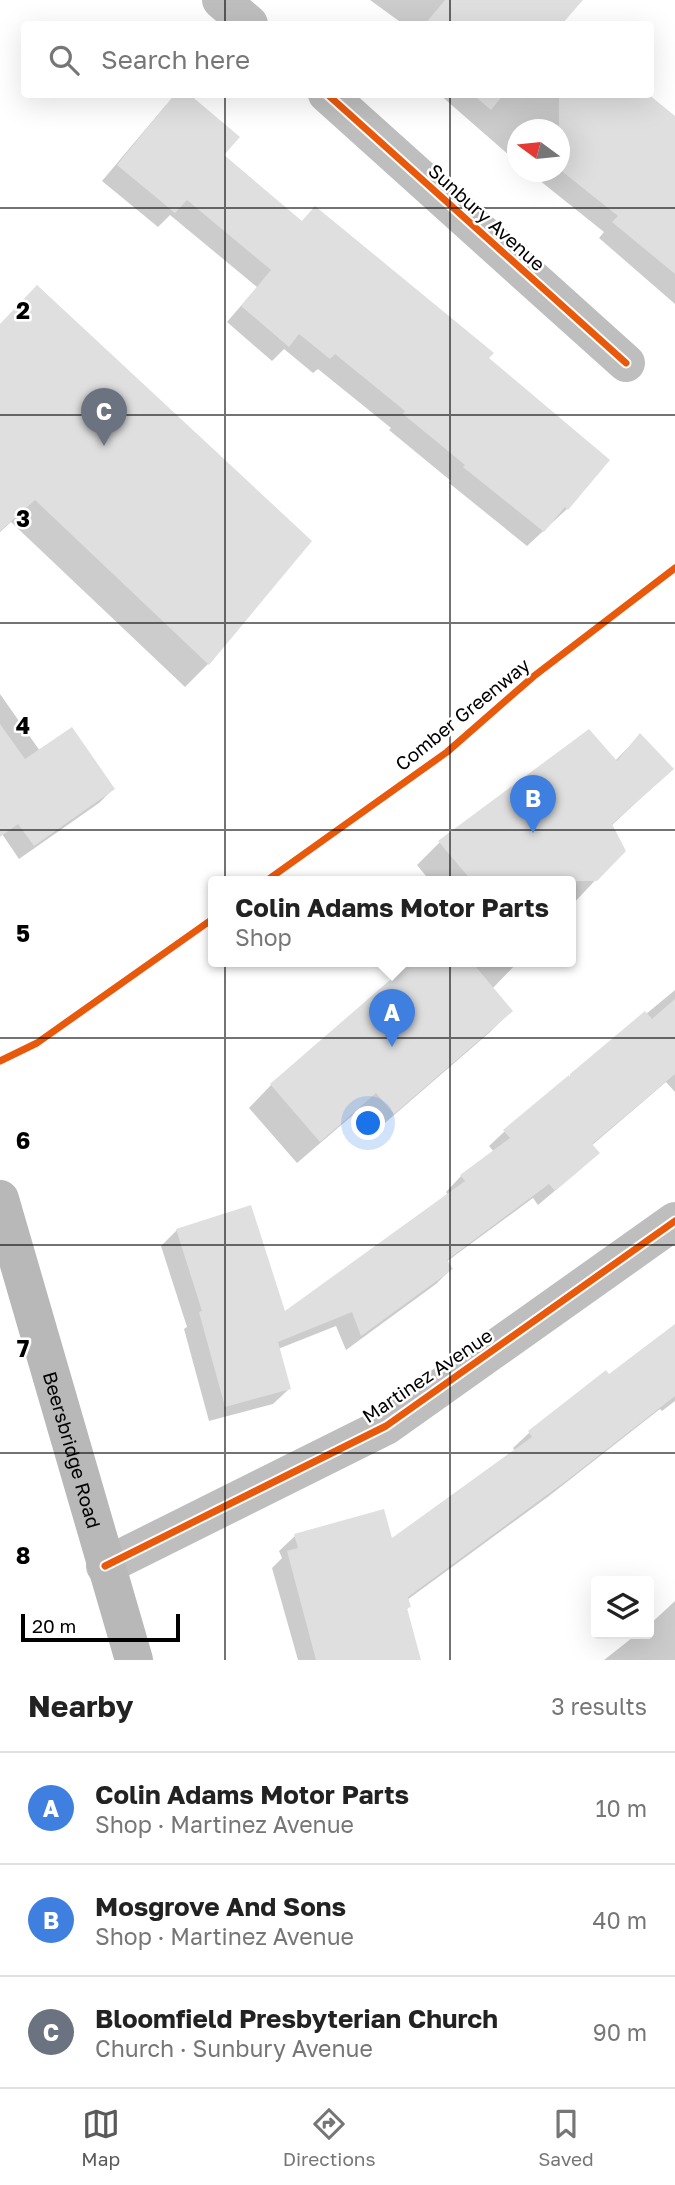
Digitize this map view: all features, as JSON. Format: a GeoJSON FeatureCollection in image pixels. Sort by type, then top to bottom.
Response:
{"type":"FeatureCollection","features":[{"type":"Feature","properties":{"kind":"main road","name":"Beersbridge Road"},"geometry":{"type":"LineString","coordinates":[[0,1199],[134,1660]]}},
{"type":"Feature","properties":{"kind":"street"},"geometry":{"type":"LineString","coordinates":[[221,0],[246,21]]}},
{"type":"Feature","properties":{"kind":"street","name":"Sunbury Avenue"},"geometry":{"type":"LineString","coordinates":[[331,98],[626,363]]}},
{"type":"Feature","properties":{"kind":"street","name":"Martinez Avenue"},"geometry":{"type":"LineString","coordinates":[[105,1566],[386,1426],[675,1221]]}},
{"type":"Feature","properties":{"kind":"building"},"geometry":{"type":"Polygon","coordinates":[[[445,0],[583,0],[565,21],[428,21],[445,0]]]}},
{"type":"Feature","properties":{"kind":"building"},"geometry":{"type":"Polygon","coordinates":[[[172,98],[194,98],[240,137],[224,155],[302,221],[315,206],[494,353],[489,358],[610,460],[568,510],[565,507],[544,532],[463,467],[465,465],[403,414],[405,411],[335,354],[330,359],[299,334],[289,347],[241,306],[271,270],[187,200],[175,213],[117,165],[172,98]]]}},
{"type":"Feature","properties":{"kind":"building"},"geometry":{"type":"Polygon","coordinates":[[[477,98],[501,98],[491,110],[477,98]]]}},
{"type":"Feature","properties":{"kind":"building"},"geometry":{"type":"Polygon","coordinates":[[[559,98],[653,98],[675,116],[675,274],[612,222],[618,216],[570,178],[570,119],[559,119],[559,98]]]}},
{"type":"Feature","properties":{"kind":"building"},"geometry":{"type":"Polygon","coordinates":[[[37,285],[312,541],[209,665],[35,500],[0,531],[0,324],[37,285]]]}},
{"type":"Feature","properties":{"kind":"building"},"geometry":{"type":"Polygon","coordinates":[[[0,724],[25,759],[72,727],[115,789],[34,846],[18,824],[0,837],[0,724]]]}},
{"type":"Feature","properties":{"kind":"building"},"geometry":{"type":"Polygon","coordinates":[[[589,729],[617,761],[640,733],[674,769],[612,824],[626,851],[597,881],[576,881],[576,876],[468,876],[438,841],[589,729]]]}},
{"type":"Feature","properties":{"kind":"building"},"geometry":{"type":"Polygon","coordinates":[[[405,967],[476,967],[513,1011],[394,1114],[376,1093],[320,1142],[270,1084],[405,967]]]}},
{"type":"Feature","properties":{"kind":"building"},"geometry":{"type":"Polygon","coordinates":[[[675,999],[675,1074],[592,1144],[600,1153],[555,1191],[549,1184],[447,1260],[453,1269],[361,1336],[352,1312],[278,1342],[291,1389],[225,1407],[199,1312],[202,1311],[176,1229],[251,1205],[285,1311],[465,1181],[460,1175],[510,1138],[503,1130],[569,1075],[570,1077],[570,1074],[645,1011],[652,1019],[675,999]]]}},
{"type":"Feature","properties":{"kind":"building"},"geometry":{"type":"Polygon","coordinates":[[[675,1324],[675,1396],[566,1481],[408,1597],[411,1607],[407,1608],[421,1660],[316,1660],[287,1551],[298,1548],[294,1534],[384,1509],[392,1538],[532,1437],[528,1431],[606,1370],[609,1374],[675,1324]]]}},
{"type":"Feature","properties":{"kind":"cycle path"},"geometry":{"type":"LineString","coordinates":[[331,98],[626,363]]}},
{"type":"Feature","properties":{"kind":"cycle path","name":"Comber Greenway"},"geometry":{"type":"LineString","coordinates":[[273,876],[447,752],[534,676],[675,568]]}},
{"type":"Feature","properties":{"kind":"cycle path"},"geometry":{"type":"LineString","coordinates":[[0,1061],[37,1043],[208,922]]}},
{"type":"Feature","properties":{"kind":"cycle path"},"geometry":{"type":"LineString","coordinates":[[105,1566],[386,1426],[675,1221]]}},
{"type":"Feature","properties":{"kind":"place","name":"Bloomfield Presbyterian Church"},"geometry":{"type":"Point","coordinates":[104,446]}},
{"type":"Feature","properties":{"kind":"place","name":"Mosgrove And Sons"},"geometry":{"type":"Point","coordinates":[533,833]}},
{"type":"Feature","properties":{"kind":"place","name":"Colin Adams Motor Parts"},"geometry":{"type":"Point","coordinates":[392,1047]}}]}
